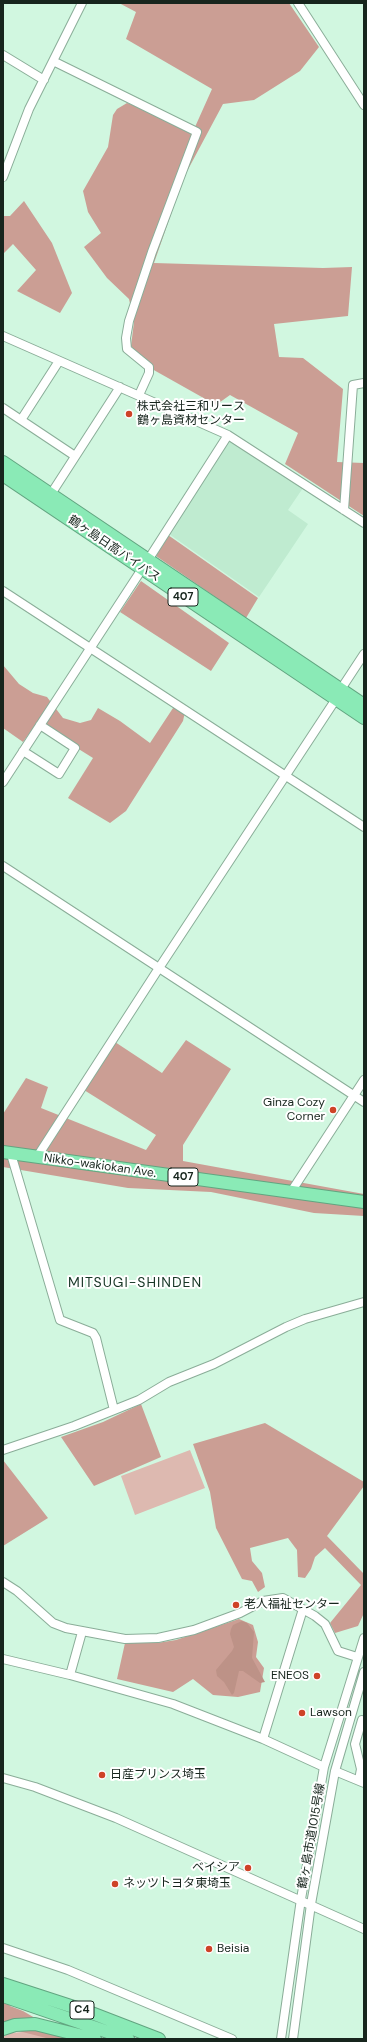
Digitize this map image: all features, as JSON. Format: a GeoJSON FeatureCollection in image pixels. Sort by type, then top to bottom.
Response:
{"type":"FeatureCollection","features":[{"type":"Feature","properties":{"kind":"highway","name":"鶴ヶ島日高バイパス"},"geometry":{"type":"LineString","coordinates":[[3,462],[51,494],[145,565]]}},
{"type":"Feature","properties":{"kind":"highway","name":"鶴ヶ島日高バイパス"},"geometry":{"type":"LineString","coordinates":[[3,475],[145,565],[338,694],[364,718]]}},
{"type":"Feature","properties":{"kind":"highway","name":"鶴ヶ島日高バイパス"},"geometry":{"type":"LineString","coordinates":[[338,694],[364,705]]}},
{"type":"Feature","properties":{"kind":"highway","name":"Nikko-wakiokan Ave."},"geometry":{"type":"LineString","coordinates":[[7,1153],[364,1202]]}},
{"type":"Feature","properties":{"kind":"highway","name":"C4"},"geometry":{"type":"LineString","coordinates":[[3,1984],[89,2012],[159,2039]]}},
{"type":"Feature","properties":{"kind":"highway","name":"C4"},"geometry":{"type":"LineString","coordinates":[[3,1996],[128,2039]]}},
{"type":"Feature","properties":{"kind":"highway"},"geometry":{"type":"LineString","coordinates":[[3,2030],[15,2025],[34,2024],[95,2039]]}},
{"type":"Feature","properties":{"kind":"street"},"geometry":{"type":"LineString","coordinates":[[3,177],[29,110],[82,3]]}},
{"type":"Feature","properties":{"kind":"street"},"geometry":{"type":"LineString","coordinates":[[298,3],[364,105]]}},
{"type":"Feature","properties":{"kind":"street"},"geometry":{"type":"LineString","coordinates":[[3,55],[44,80]]}},
{"type":"Feature","properties":{"kind":"street"},"geometry":{"type":"LineString","coordinates":[[53,61],[197,132],[152,252],[129,321],[126,338],[127,349],[149,367],[149,373],[139,395]]}},
{"type":"Feature","properties":{"kind":"street"},"geometry":{"type":"LineString","coordinates":[[3,336],[228,435],[364,523]]}},
{"type":"Feature","properties":{"kind":"street"},"geometry":{"type":"LineString","coordinates":[[21,420],[59,361]]}},
{"type":"Feature","properties":{"kind":"street"},"geometry":{"type":"LineString","coordinates":[[344,510],[353,385],[364,383]]}},
{"type":"Feature","properties":{"kind":"street"},"geometry":{"type":"LineString","coordinates":[[51,494],[120,387]]}},
{"type":"Feature","properties":{"kind":"street"},"geometry":{"type":"LineString","coordinates":[[3,408],[75,456]]}},
{"type":"Feature","properties":{"kind":"street"},"geometry":{"type":"LineString","coordinates":[[3,782],[228,435]]}},
{"type":"Feature","properties":{"kind":"street"},"geometry":{"type":"LineString","coordinates":[[3,591],[364,827]]}},
{"type":"Feature","properties":{"kind":"street"},"geometry":{"type":"LineString","coordinates":[[37,1157],[364,654]]}},
{"type":"Feature","properties":{"kind":"street"},"geometry":{"type":"LineString","coordinates":[[23,751],[59,774],[75,748],[40,725]]}},
{"type":"Feature","properties":{"kind":"street"},"geometry":{"type":"LineString","coordinates":[[3,866],[364,1102]]}},
{"type":"Feature","properties":{"kind":"street"},"geometry":{"type":"LineString","coordinates":[[291,1192],[364,1080]]}},
{"type":"Feature","properties":{"kind":"street"},"geometry":{"type":"LineString","coordinates":[[7,1153],[60,1320],[93,1333],[96,1338],[114,1410]]}},
{"type":"Feature","properties":{"kind":"street"},"geometry":{"type":"LineString","coordinates":[[3,1450],[74,1426],[139,1400],[168,1382],[214,1364],[286,1327],[306,1319],[364,1302]]}},
{"type":"Feature","properties":{"kind":"street"},"geometry":{"type":"LineString","coordinates":[[3,1582],[17,1591],[53,1622],[66,1628],[82,1632],[125,1639],[158,1638],[208,1626],[272,1599],[283,1598],[325,1624],[338,1651],[357,1657]]}},
{"type":"Feature","properties":{"kind":"street"},"geometry":{"type":"LineString","coordinates":[[263,1738],[303,1609]]}},
{"type":"Feature","properties":{"kind":"street"},"geometry":{"type":"LineString","coordinates":[[70,1675],[82,1632]]}},
{"type":"Feature","properties":{"kind":"street","name":"鶴ヶ島市道1015号線"},"geometry":{"type":"LineString","coordinates":[[281,2039],[301,1899],[324,1767],[364,1638]]}},
{"type":"Feature","properties":{"kind":"street"},"geometry":{"type":"LineString","coordinates":[[3,1659],[70,1675],[173,1704],[263,1738],[324,1767]]}},
{"type":"Feature","properties":{"kind":"street","name":"鶴ヶ島市道1015号線"},"geometry":{"type":"LineString","coordinates":[[293,2039],[311,1904],[335,1771],[364,1672]]}},
{"type":"Feature","properties":{"kind":"street"},"geometry":{"type":"LineString","coordinates":[[335,1771],[361,1782],[361,1769],[355,1744],[362,1720]]}},
{"type":"Feature","properties":{"kind":"street"},"geometry":{"type":"LineString","coordinates":[[3,1778],[35,1787],[116,1818],[301,1899],[364,1929]]}},
{"type":"Feature","properties":{"kind":"street"},"geometry":{"type":"LineString","coordinates":[[3,1948],[68,1970],[232,2039]]}},
{"type":"Feature","properties":{"kind":"shaded area"},"geometry":{"type":"Polygon","coordinates":[[[119,3],[289,3],[319,47],[300,71],[254,100],[223,104],[184,177],[154,263],[323,268],[352,267],[348,316],[274,324],[279,357],[303,358],[343,389],[337,462],[364,463],[364,516],[285,464],[298,433],[230,395],[216,405],[152,369],[131,346],[134,322],[129,299],[107,278],[84,247],[101,233],[88,212],[83,191],[108,147],[113,115],[117,109],[127,103],[195,127],[212,89],[126,39],[136,12],[119,3]]]}},
{"type":"Feature","properties":{"kind":"shaded area"},"geometry":{"type":"Polygon","coordinates":[[[24,201],[52,243],[72,293],[60,313],[17,291],[36,270],[13,244],[3,254],[3,216],[10,216],[24,201]]]}},
{"type":"Feature","properties":{"kind":"shaded area"},"geometry":{"type":"Polygon","coordinates":[[[228,439],[303,488],[288,510],[308,524],[259,597],[169,534],[228,439]]]}},
{"type":"Feature","properties":{"kind":"shaded area"},"geometry":{"type":"Polygon","coordinates":[[[168,535],[258,598],[246,618],[156,556],[168,535]]]}},
{"type":"Feature","properties":{"kind":"shaded area"},"geometry":{"type":"Polygon","coordinates":[[[141,581],[229,643],[211,671],[120,612],[141,581]]]}},
{"type":"Feature","properties":{"kind":"shaded area"},"geometry":{"type":"Polygon","coordinates":[[[3,665],[19,684],[33,693],[47,697],[63,718],[80,723],[91,720],[98,708],[120,721],[150,743],[175,705],[185,712],[183,721],[126,811],[110,823],[68,798],[93,758],[37,723],[23,742],[3,728],[3,665]]]}},
{"type":"Feature","properties":{"kind":"shaded area"},"geometry":{"type":"Polygon","coordinates":[[[186,1040],[231,1069],[183,1145],[183,1161],[364,1194],[364,1216],[314,1213],[211,1192],[128,1188],[3,1167],[3,1114],[26,1078],[48,1087],[41,1108],[146,1150],[156,1135],[84,1090],[115,1042],[162,1073],[186,1040]]]}},
{"type":"Feature","properties":{"kind":"shaded area"},"geometry":{"type":"Polygon","coordinates":[[[141,1404],[161,1457],[94,1486],[61,1437],[103,1422],[141,1404]]]}},
{"type":"Feature","properties":{"kind":"shaded area"},"geometry":{"type":"Polygon","coordinates":[[[265,1423],[364,1482],[364,1486],[327,1536],[364,1574],[364,1613],[358,1626],[335,1633],[330,1623],[361,1585],[325,1548],[315,1557],[311,1569],[305,1578],[298,1577],[297,1550],[288,1538],[250,1548],[252,1561],[262,1573],[265,1587],[258,1592],[252,1581],[242,1579],[216,1528],[210,1492],[193,1444],[265,1423]]]}},
{"type":"Feature","properties":{"kind":"shaded area"},"geometry":{"type":"Polygon","coordinates":[[[190,1450],[205,1488],[135,1515],[121,1476],[190,1450]]]}},
{"type":"Feature","properties":{"kind":"shaded area"},"geometry":{"type":"Polygon","coordinates":[[[3,1460],[48,1518],[3,1546],[3,1460]]]}},
{"type":"Feature","properties":{"kind":"shaded area"},"geometry":{"type":"Polygon","coordinates":[[[239,1619],[253,1625],[258,1642],[256,1657],[264,1668],[260,1692],[238,1697],[213,1695],[193,1679],[173,1692],[117,1679],[125,1643],[157,1643],[176,1640],[239,1619]]]}},
{"type":"Feature","properties":{"kind":"shaded area"},"geometry":{"type":"Polygon","coordinates":[[[242,1621],[247,1623],[254,1632],[252,1658],[265,1682],[260,1683],[243,1671],[239,1671],[234,1693],[232,1695],[224,1682],[217,1676],[216,1670],[234,1647],[230,1634],[233,1625],[242,1621]]]}},
{"type":"Feature","properties":{"kind":"shaded area"},"geometry":{"type":"Polygon","coordinates":[[[3,1990],[10,2006],[23,2011],[71,2039],[50,2039],[3,2027],[3,1990]]]}},
{"type":"Feature","properties":{"kind":"shaded area"},"geometry":{"type":"Polygon","coordinates":[[[34,2031],[77,2039],[3,2039],[3,2037],[10,2033],[34,2031]]]}},
{"type":"Feature","properties":{"kind":"place","name":"株式会社三和リース 鶴ヶ島資材センター"},"geometry":{"type":"Point","coordinates":[129,414]}},
{"type":"Feature","properties":{"kind":"place","name":"Ginza Cozy Corner"},"geometry":{"type":"Point","coordinates":[333,1110]}},
{"type":"Feature","properties":{"kind":"place","name":"老人福祉センター"},"geometry":{"type":"Point","coordinates":[236,1605]}},
{"type":"Feature","properties":{"kind":"place","name":"ENEOS"},"geometry":{"type":"Point","coordinates":[317,1676]}},
{"type":"Feature","properties":{"kind":"place","name":"Lawson"},"geometry":{"type":"Point","coordinates":[302,1713]}},
{"type":"Feature","properties":{"kind":"place","name":"日産プリンス埼玉"},"geometry":{"type":"Point","coordinates":[102,1775]}},
{"type":"Feature","properties":{"kind":"place","name":"ベイシア"},"geometry":{"type":"Point","coordinates":[248,1868]}},
{"type":"Feature","properties":{"kind":"place","name":"ネッツトヨタ東埼玉"},"geometry":{"type":"Point","coordinates":[115,1884]}},
{"type":"Feature","properties":{"kind":"place","name":"Beisia"},"geometry":{"type":"Point","coordinates":[209,1949]}},
{"type":"Feature","properties":{"kind":"district","name":"MITSUGI-SHINDEN"},"geometry":{"type":"Point","coordinates":[135,1283]}}]}
